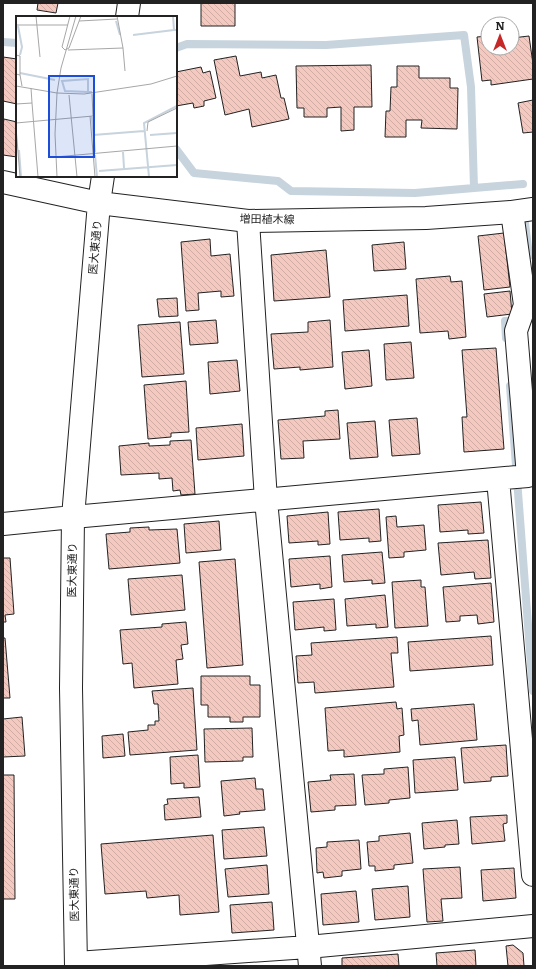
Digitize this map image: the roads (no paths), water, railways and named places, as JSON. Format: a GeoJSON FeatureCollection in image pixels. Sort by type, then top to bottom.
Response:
{"type":"FeatureCollection","features":[{"type":"Feature","properties":{"kind":"street"},"geometry":{"type":"LineString","coordinates":[[127,16],[129,3]]}},
{"type":"Feature","properties":{"kind":"street","name":"医大東通り"},"geometry":{"type":"LineString","coordinates":[[76,965],[70,688],[73,517],[99,203],[103,177]]}},
{"type":"Feature","properties":{"kind":"street","name":"増田植木線"},"geometry":{"type":"LineString","coordinates":[[3,182],[99,203],[248,221],[426,218],[523,210]]}},
{"type":"Feature","properties":{"kind":"street"},"geometry":{"type":"LineString","coordinates":[[3,524],[528,476],[516,331],[525,305],[523,210]]}},
{"type":"Feature","properties":{"kind":"street"},"geometry":{"type":"LineString","coordinates":[[248,221],[266,500],[309,956]]}},
{"type":"Feature","properties":{"kind":"street"},"geometry":{"type":"LineString","coordinates":[[502,479],[533,875]]}},
{"type":"Feature","properties":{"kind":"street"},"geometry":{"type":"LineString","coordinates":[[76,965],[309,956],[533,926]]}},
{"type":"Feature","properties":{"kind":"waterway"},"geometry":{"type":"LineString","coordinates":[[177,48],[187,44],[326,45],[464,35],[471,87],[474,188],[523,184]]}},
{"type":"Feature","properties":{"kind":"waterway"},"geometry":{"type":"LineString","coordinates":[[3,42],[16,43]]}},
{"type":"Feature","properties":{"kind":"waterway"},"geometry":{"type":"LineString","coordinates":[[177,150],[194,173],[278,181],[291,191],[415,193],[474,188]]}},
{"type":"Feature","properties":{"kind":"waterway"},"geometry":{"type":"LineString","coordinates":[[525,223],[529,256]]}},
{"type":"Feature","properties":{"kind":"waterway"},"geometry":{"type":"LineString","coordinates":[[506,338],[505,321],[533,319]]}},
{"type":"Feature","properties":{"kind":"waterway"},"geometry":{"type":"LineString","coordinates":[[510,386],[533,691]]}}]}
